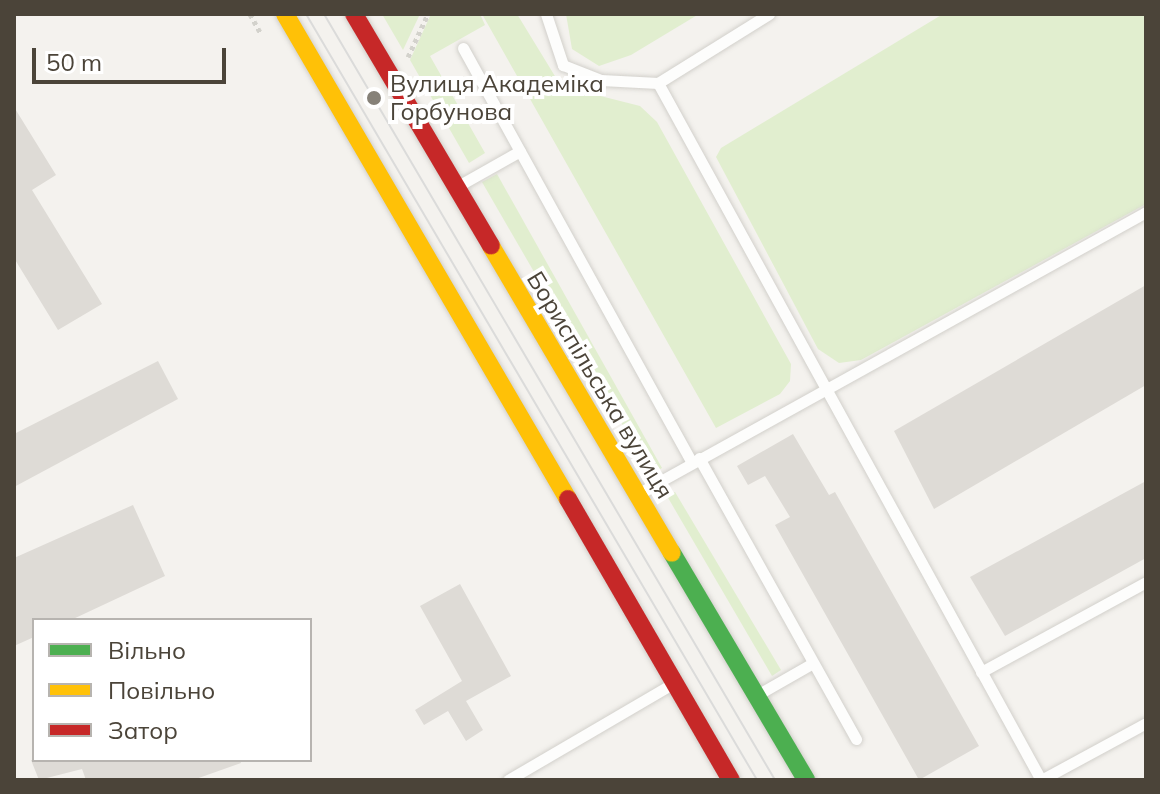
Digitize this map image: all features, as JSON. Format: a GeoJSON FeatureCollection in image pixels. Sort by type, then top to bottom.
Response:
{"type":"FeatureCollection","features":[{"type":"Feature","properties":{"kind":"main road"},"geometry":{"type":"LineString","coordinates":[[285,14],[731,780]]}},
{"type":"Feature","properties":{"kind":"main road","name":"Бориспільська вулиця"},"geometry":{"type":"LineString","coordinates":[[354,14],[806,780]]}},
{"type":"Feature","properties":{"kind":"lane"},"geometry":{"type":"LineString","coordinates":[[546,14],[563,65],[601,80],[658,83],[769,14]]}},
{"type":"Feature","properties":{"kind":"lane"},"geometry":{"type":"LineString","coordinates":[[463,48],[856,739]]}},
{"type":"Feature","properties":{"kind":"lane"},"geometry":{"type":"LineString","coordinates":[[658,83],[1041,780],[1146,723]]}},
{"type":"Feature","properties":{"kind":"lane"},"geometry":{"type":"LineString","coordinates":[[455,188],[520,151]]}},
{"type":"Feature","properties":{"kind":"lane"},"geometry":{"type":"LineString","coordinates":[[638,493],[1146,212]]}},
{"type":"Feature","properties":{"kind":"lane"},"geometry":{"type":"LineString","coordinates":[[981,672],[1146,582]]}},
{"type":"Feature","properties":{"kind":"lane"},"geometry":{"type":"LineString","coordinates":[[756,696],[813,663]]}},
{"type":"Feature","properties":{"kind":"lane"},"geometry":{"type":"LineString","coordinates":[[512,779],[675,682]]}},
{"type":"Feature","properties":{"kind":"path"},"geometry":{"type":"LineString","coordinates":[[404,67],[428,14]]}},
{"type":"Feature","properties":{"kind":"green space"},"geometry":{"type":"Polygon","coordinates":[[[382,14],[420,14],[403,50],[382,14]]]}},
{"type":"Feature","properties":{"kind":"green space"},"geometry":{"type":"Polygon","coordinates":[[[431,14],[480,14],[485,25],[430,56],[485,153],[469,163],[410,60],[431,14]]]}},
{"type":"Feature","properties":{"kind":"green space"},"geometry":{"type":"Polygon","coordinates":[[[482,14],[517,14],[561,86],[640,106],[657,122],[791,364],[790,381],[780,394],[716,428],[482,14]]]}},
{"type":"Feature","properties":{"kind":"green space"},"geometry":{"type":"Polygon","coordinates":[[[566,14],[699,14],[631,55],[599,66],[572,49],[566,14]]]}},
{"type":"Feature","properties":{"kind":"green space"},"geometry":{"type":"Polygon","coordinates":[[[943,14],[1146,14],[1146,204],[861,360],[839,363],[818,349],[716,157],[721,148],[943,14]]]}},
{"type":"Feature","properties":{"kind":"green space"},"geometry":{"type":"Polygon","coordinates":[[[497,174],[662,468],[651,474],[482,182],[497,174]]]}},
{"type":"Feature","properties":{"kind":"green space"},"geometry":{"type":"Polygon","coordinates":[[[675,492],[781,670],[772,676],[667,496],[675,492]]]}},
{"type":"Feature","properties":{"kind":"building"},"geometry":{"type":"Polygon","coordinates":[[[14,107],[56,175],[32,190],[102,304],[58,330],[14,258],[14,107]]]}},
{"type":"Feature","properties":{"kind":"building"},"geometry":{"type":"Polygon","coordinates":[[[1146,285],[1146,385],[934,509],[894,431],[1146,285]]]}},
{"type":"Feature","properties":{"kind":"building"},"geometry":{"type":"Polygon","coordinates":[[[158,361],[178,399],[14,487],[14,434],[158,361]]]}},
{"type":"Feature","properties":{"kind":"building"},"geometry":{"type":"Polygon","coordinates":[[[793,434],[829,495],[835,492],[979,746],[919,780],[775,525],[790,517],[765,476],[748,485],[737,466],[793,434]]]}},
{"type":"Feature","properties":{"kind":"building"},"geometry":{"type":"Polygon","coordinates":[[[1146,481],[1146,558],[1005,636],[970,577],[1146,481]]]}},
{"type":"Feature","properties":{"kind":"building"},"geometry":{"type":"Polygon","coordinates":[[[133,505],[165,576],[75,618],[32,618],[32,638],[14,646],[14,558],[133,505]]]}},
{"type":"Feature","properties":{"kind":"building"},"geometry":{"type":"Polygon","coordinates":[[[460,584],[511,676],[466,701],[483,730],[466,741],[448,711],[424,725],[415,710],[462,681],[420,606],[460,584]]]}},
{"type":"Feature","properties":{"kind":"building"},"geometry":{"type":"Polygon","coordinates":[[[31,760],[241,763],[193,780],[86,780],[82,769],[39,780],[31,760]]]}},
{"type":"Feature","properties":{"kind":"tram line"},"geometry":{"type":"LineString","coordinates":[[306,14],[757,780]]}},
{"type":"Feature","properties":{"kind":"tram line"},"geometry":{"type":"LineString","coordinates":[[324,14],[775,780]]}},
{"type":"Feature","properties":{"kind":"traffic: fast"},"geometry":{"type":"LineString","coordinates":[[672,553],[806,780]]}},
{"type":"Feature","properties":{"kind":"traffic: slow"},"geometry":{"type":"LineString","coordinates":[[285,14],[568,499]]}},
{"type":"Feature","properties":{"kind":"traffic: slow"},"geometry":{"type":"LineString","coordinates":[[491,246],[672,553]]}},
{"type":"Feature","properties":{"kind":"traffic: jam"},"geometry":{"type":"LineString","coordinates":[[354,14],[491,246]]}},
{"type":"Feature","properties":{"kind":"traffic: jam"},"geometry":{"type":"LineString","coordinates":[[568,499],[731,780]]}},
{"type":"Feature","properties":{"kind":"place","name":"Вулиця Академіка Горбунова"},"geometry":{"type":"Point","coordinates":[374,98]}}]}
